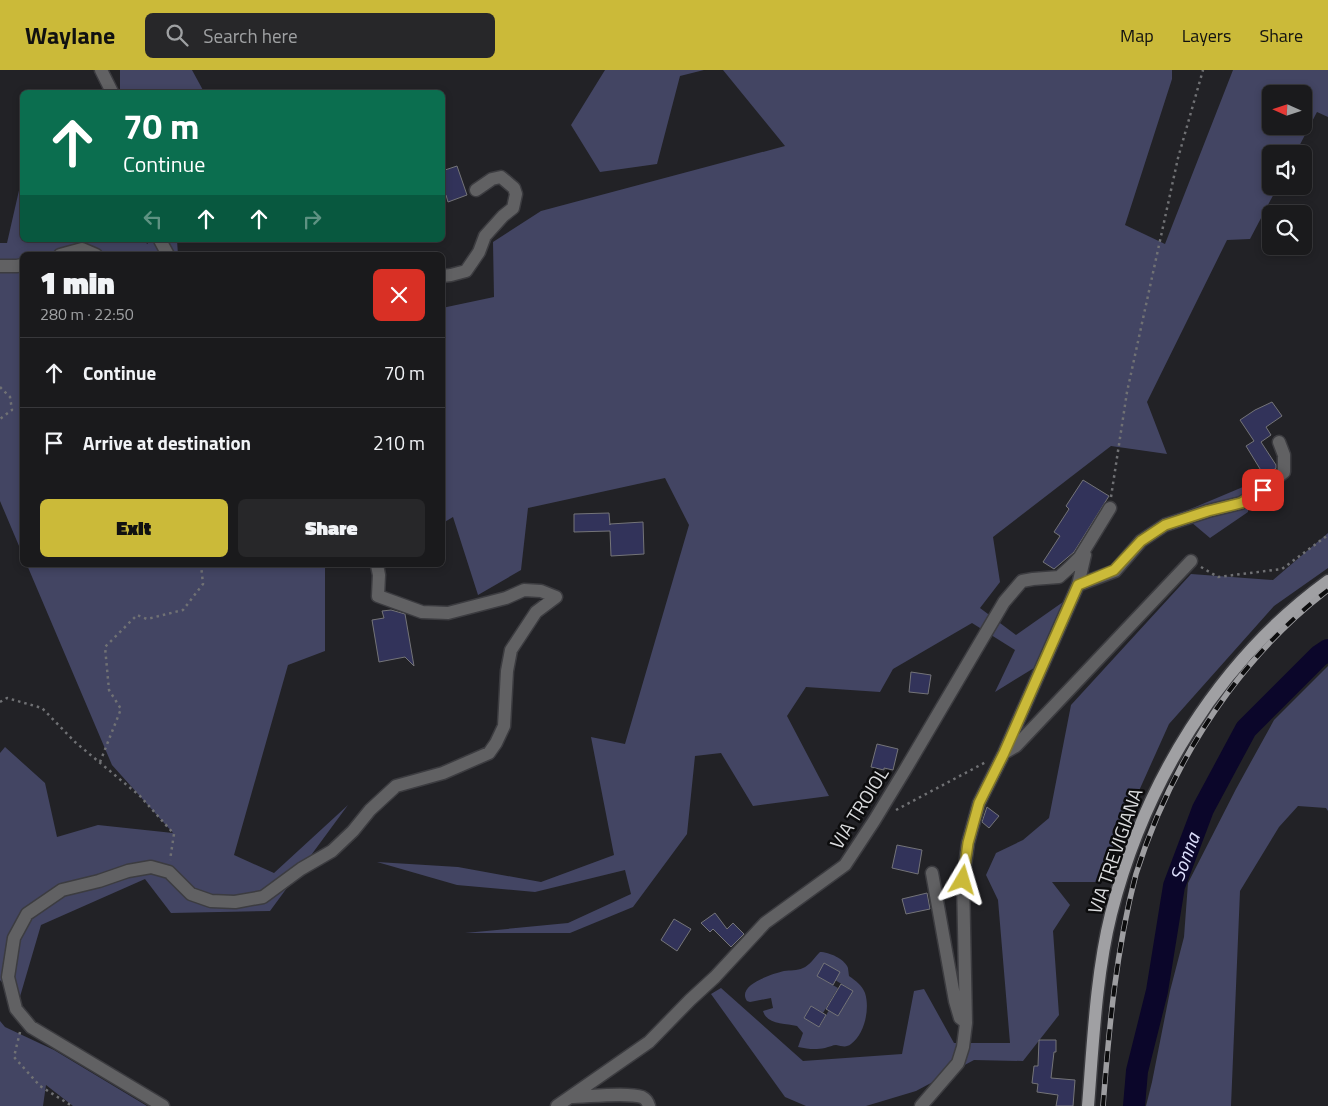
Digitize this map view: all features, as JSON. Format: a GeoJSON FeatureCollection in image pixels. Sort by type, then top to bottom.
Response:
{"type":"FeatureCollection","features":[{"type":"Feature","properties":{"kind":"main road","name":"VIA TREVIGIANA"},"geometry":{"type":"LineString","coordinates":[[1088,1106],[1099,978],[1111,916],[1140,824],[1168,767],[1186,737],[1238,664],[1261,638],[1289,612],[1328,581]]}},
{"type":"Feature","properties":{"kind":"street"},"geometry":{"type":"LineString","coordinates":[[101,70],[111,90]]}},
{"type":"Feature","properties":{"kind":"street"},"geometry":{"type":"LineString","coordinates":[[445,276],[466,271],[479,252],[485,236],[513,208],[516,194],[514,188],[501,178],[492,179],[476,190]]}},
{"type":"Feature","properties":{"kind":"street"},"geometry":{"type":"LineString","coordinates":[[71,252],[82,249],[89,252]]}},
{"type":"Feature","properties":{"kind":"street"},"geometry":{"type":"LineString","coordinates":[[0,266],[20,265]]}},
{"type":"Feature","properties":{"kind":"street"},"geometry":{"type":"LineString","coordinates":[[1078,585],[1114,570],[1141,541],[1165,525],[1241,503],[1263,490],[1284,472],[1284,456],[1279,442]]}},
{"type":"Feature","properties":{"kind":"street","name":"VIA TROIOL"},"geometry":{"type":"LineString","coordinates":[[557,1106],[649,1042],[715,977],[765,923],[845,865],[874,821],[1004,602],[1022,581],[1033,578],[1059,577],[1080,557],[1110,508]]}},
{"type":"Feature","properties":{"kind":"street"},"geometry":{"type":"LineString","coordinates":[[921,1106],[958,1063],[963,1048],[966,1023],[963,880],[968,843],[979,803],[1004,753],[1078,585],[1085,555],[1083,552]]}},
{"type":"Feature","properties":{"kind":"street"},"geometry":{"type":"LineString","coordinates":[[1004,753],[1016,746],[1191,561]]}},
{"type":"Feature","properties":{"kind":"street"},"geometry":{"type":"LineString","coordinates":[[164,1106],[31,1027],[16,1009],[8,977],[14,938],[27,914],[62,890],[99,881],[128,871],[151,867],[168,872],[191,894],[211,901],[235,902],[263,897],[301,869],[332,851],[353,831],[370,810],[396,786],[443,773],[489,753],[504,726],[507,671],[511,650],[536,612],[556,597],[541,591],[524,590],[506,598],[448,613],[422,612],[378,596],[377,567]]}},
{"type":"Feature","properties":{"kind":"street"},"geometry":{"type":"LineString","coordinates":[[932,873],[956,1001],[960,1018],[966,1023]]}},
{"type":"Feature","properties":{"kind":"street"},"geometry":{"type":"LineString","coordinates":[[570,1098],[634,1096],[643,1098],[648,1102],[649,1106]]}},
{"type":"Feature","properties":{"kind":"path"},"geometry":{"type":"LineString","coordinates":[[1110,508],[1127,392],[1178,158],[1203,70]]}},
{"type":"Feature","properties":{"kind":"path"},"geometry":{"type":"LineString","coordinates":[[0,387],[10,397],[12,410],[0,419]]}},
{"type":"Feature","properties":{"kind":"path"},"geometry":{"type":"LineString","coordinates":[[1191,561],[1218,577],[1282,570],[1328,536]]}},
{"type":"Feature","properties":{"kind":"path"},"geometry":{"type":"LineString","coordinates":[[100,762],[121,709],[110,690],[105,647],[137,615],[147,619],[183,610],[203,584],[201,567]]}},
{"type":"Feature","properties":{"kind":"path"},"geometry":{"type":"LineString","coordinates":[[0,702],[8,698],[42,708],[76,742],[140,796],[174,834],[168,872]]}},
{"type":"Feature","properties":{"kind":"path"},"geometry":{"type":"LineString","coordinates":[[874,821],[1004,753]]}},
{"type":"Feature","properties":{"kind":"path"},"geometry":{"type":"LineString","coordinates":[[24,1018],[14,1057],[40,1086],[72,1106]]}},
{"type":"Feature","properties":{"kind":"shaded area"},"geometry":{"type":"Polygon","coordinates":[[[120,70],[192,70],[203,90],[120,90],[120,70]]]}},
{"type":"Feature","properties":{"kind":"shaded area"},"geometry":{"type":"Polygon","coordinates":[[[605,70],[704,70],[680,76],[657,164],[600,172],[571,125],[605,70]]]}},
{"type":"Feature","properties":{"kind":"shaded area"},"geometry":{"type":"Polygon","coordinates":[[[723,70],[1172,70],[1172,79],[1125,225],[1165,244],[1233,70],[1328,70],[1328,117],[1317,112],[1312,122],[1312,85],[1262,85],[1262,135],[1305,135],[1300,145],[1262,145],[1262,195],[1273,195],[1268,205],[1262,205],[1262,216],[1250,239],[1227,240],[1147,402],[1167,454],[1111,446],[993,537],[1000,582],[980,608],[1016,635],[1063,602],[1034,668],[995,692],[1015,650],[972,623],[893,669],[880,692],[806,687],[787,716],[829,796],[753,806],[721,753],[695,756],[687,834],[633,907],[570,933],[465,933],[568,923],[631,894],[625,870],[535,892],[457,885],[377,862],[458,867],[541,882],[614,855],[591,737],[625,744],[689,525],[665,478],[528,508],[521,570],[478,595],[453,517],[445,522],[445,307],[494,297],[493,242],[541,211],[785,146],[723,70]]]}},
{"type":"Feature","properties":{"kind":"shaded area"},"geometry":{"type":"Polygon","coordinates":[[[20,186],[20,242],[144,242],[148,244],[148,242],[177,242],[178,252],[20,252],[20,548],[0,501],[0,243],[7,243],[20,186]]]}},
{"type":"Feature","properties":{"kind":"shaded area"},"geometry":{"type":"Polygon","coordinates":[[[1250,484],[1248,512],[1210,538],[1191,522],[1154,537],[1155,524],[1250,484]]]}},
{"type":"Feature","properties":{"kind":"shaded area"},"geometry":{"type":"Polygon","coordinates":[[[1328,533],[1328,568],[1274,606],[1169,724],[1098,882],[1052,882],[1070,905],[1053,931],[1059,1015],[1023,1061],[974,1060],[916,1091],[866,1106],[806,1106],[785,1097],[711,994],[721,988],[803,1061],[902,1054],[914,991],[924,989],[954,1043],[1010,1043],[998,900],[986,875],[996,853],[1023,840],[1049,818],[1071,705],[1191,574],[1273,580],[1328,533]]]}},
{"type":"Feature","properties":{"kind":"shaded area"},"geometry":{"type":"Polygon","coordinates":[[[28,567],[325,567],[325,651],[288,665],[234,855],[274,873],[348,805],[270,911],[171,913],[145,879],[41,925],[19,1000],[0,980],[0,753],[5,747],[45,783],[57,837],[98,825],[173,833],[112,765],[28,567]]]}},
{"type":"Feature","properties":{"kind":"shaded area"},"geometry":{"type":"Polygon","coordinates":[[[1328,666],[1328,811],[1326,808],[1298,806],[1279,827],[1240,891],[1231,1106],[1146,1106],[1170,991],[1184,937],[1188,883],[1274,720],[1328,666]]]}},
{"type":"Feature","properties":{"kind":"shaded area"},"geometry":{"type":"Polygon","coordinates":[[[820,952],[828,953],[844,962],[848,968],[849,976],[860,985],[865,993],[867,1006],[863,1027],[856,1040],[847,1046],[835,1045],[815,1049],[798,1047],[803,1033],[797,1026],[772,1021],[765,1016],[763,1011],[773,1008],[771,998],[750,1002],[747,1001],[745,995],[746,990],[757,981],[779,972],[803,968],[820,952]],[[817,976],[838,988],[823,1013],[811,1006],[804,1018],[820,1026],[829,1010],[838,1016],[853,991],[835,980],[817,976]]]}},
{"type":"Feature","properties":{"kind":"shaded area"},"geometry":{"type":"Polygon","coordinates":[[[0,1021],[5,1027],[54,1050],[147,1106],[73,1106],[46,1085],[43,1106],[0,1106],[0,1021]]]}},
{"type":"Feature","properties":{"kind":"building"},"geometry":{"type":"Polygon","coordinates":[[[457,166],[467,195],[448,202],[445,195],[445,170],[457,166]]]}},
{"type":"Feature","properties":{"kind":"building"},"geometry":{"type":"Polygon","coordinates":[[[1272,402],[1282,416],[1266,427],[1271,435],[1261,442],[1276,465],[1276,468],[1265,477],[1246,446],[1254,441],[1240,420],[1272,402]]]}},
{"type":"Feature","properties":{"kind":"building"},"geometry":{"type":"Polygon","coordinates":[[[1083,480],[1109,496],[1074,552],[1054,569],[1043,562],[1060,536],[1054,532],[1069,509],[1066,506],[1083,480]]]}},
{"type":"Feature","properties":{"kind":"building"},"geometry":{"type":"Polygon","coordinates":[[[609,513],[610,525],[643,522],[644,554],[611,556],[610,531],[574,532],[574,514],[609,513]]]}},
{"type":"Feature","properties":{"kind":"building"},"geometry":{"type":"Polygon","coordinates":[[[391,610],[405,614],[414,666],[405,657],[379,662],[372,620],[384,618],[382,611],[391,610]]]}},
{"type":"Feature","properties":{"kind":"building"},"geometry":{"type":"Polygon","coordinates":[[[911,672],[931,675],[928,694],[909,692],[911,672]]]}},
{"type":"Feature","properties":{"kind":"building"},"geometry":{"type":"Polygon","coordinates":[[[877,744],[898,749],[893,770],[871,767],[877,744]]]}},
{"type":"Feature","properties":{"kind":"building"},"geometry":{"type":"Polygon","coordinates":[[[987,807],[999,816],[989,828],[982,822],[987,807]]]}},
{"type":"Feature","properties":{"kind":"building"},"geometry":{"type":"Polygon","coordinates":[[[897,845],[922,850],[918,874],[892,868],[897,845]]]}},
{"type":"Feature","properties":{"kind":"building"},"geometry":{"type":"Polygon","coordinates":[[[927,893],[930,909],[906,914],[902,899],[927,893]]]}},
{"type":"Feature","properties":{"kind":"building"},"geometry":{"type":"Polygon","coordinates":[[[715,913],[727,929],[733,923],[744,934],[731,947],[713,929],[710,932],[701,923],[715,913]]]}},
{"type":"Feature","properties":{"kind":"building"},"geometry":{"type":"Polygon","coordinates":[[[674,919],[691,929],[677,951],[661,940],[674,919]]]}},
{"type":"Feature","properties":{"kind":"building"},"geometry":{"type":"Polygon","coordinates":[[[824,963],[840,972],[833,985],[817,976],[824,963]]]}},
{"type":"Feature","properties":{"kind":"building"},"geometry":{"type":"Polygon","coordinates":[[[841,984],[853,991],[838,1016],[826,1009],[841,984]]]}},
{"type":"Feature","properties":{"kind":"building"},"geometry":{"type":"Polygon","coordinates":[[[811,1006],[826,1015],[819,1027],[804,1018],[811,1006]]]}},
{"type":"Feature","properties":{"kind":"building"},"geometry":{"type":"Polygon","coordinates":[[[1039,1040],[1056,1040],[1056,1052],[1054,1052],[1051,1078],[1075,1080],[1073,1106],[1056,1106],[1058,1095],[1037,1092],[1038,1084],[1032,1083],[1034,1066],[1038,1066],[1039,1040]]]}},
{"type":"Feature","properties":{"kind":"waterway","name":"Sonna"},"geometry":{"type":"LineString","coordinates":[[1134,1106],[1137,1071],[1157,991],[1174,886],[1203,809],[1246,729],[1319,656],[1328,650]]}},
{"type":"Feature","properties":{"kind":"railway"},"geometry":{"type":"LineString","coordinates":[[1103,1106],[1111,1018],[1123,931],[1136,874],[1157,817],[1189,753],[1207,722],[1228,693],[1250,664],[1274,638],[1328,590]]}},
{"type":"Feature","properties":{"kind":"route"},"geometry":{"type":"LineString","coordinates":[[963,880],[968,843],[979,803],[1004,753],[1078,585],[1114,570],[1141,541],[1165,525],[1241,503],[1263,490]]}}]}
